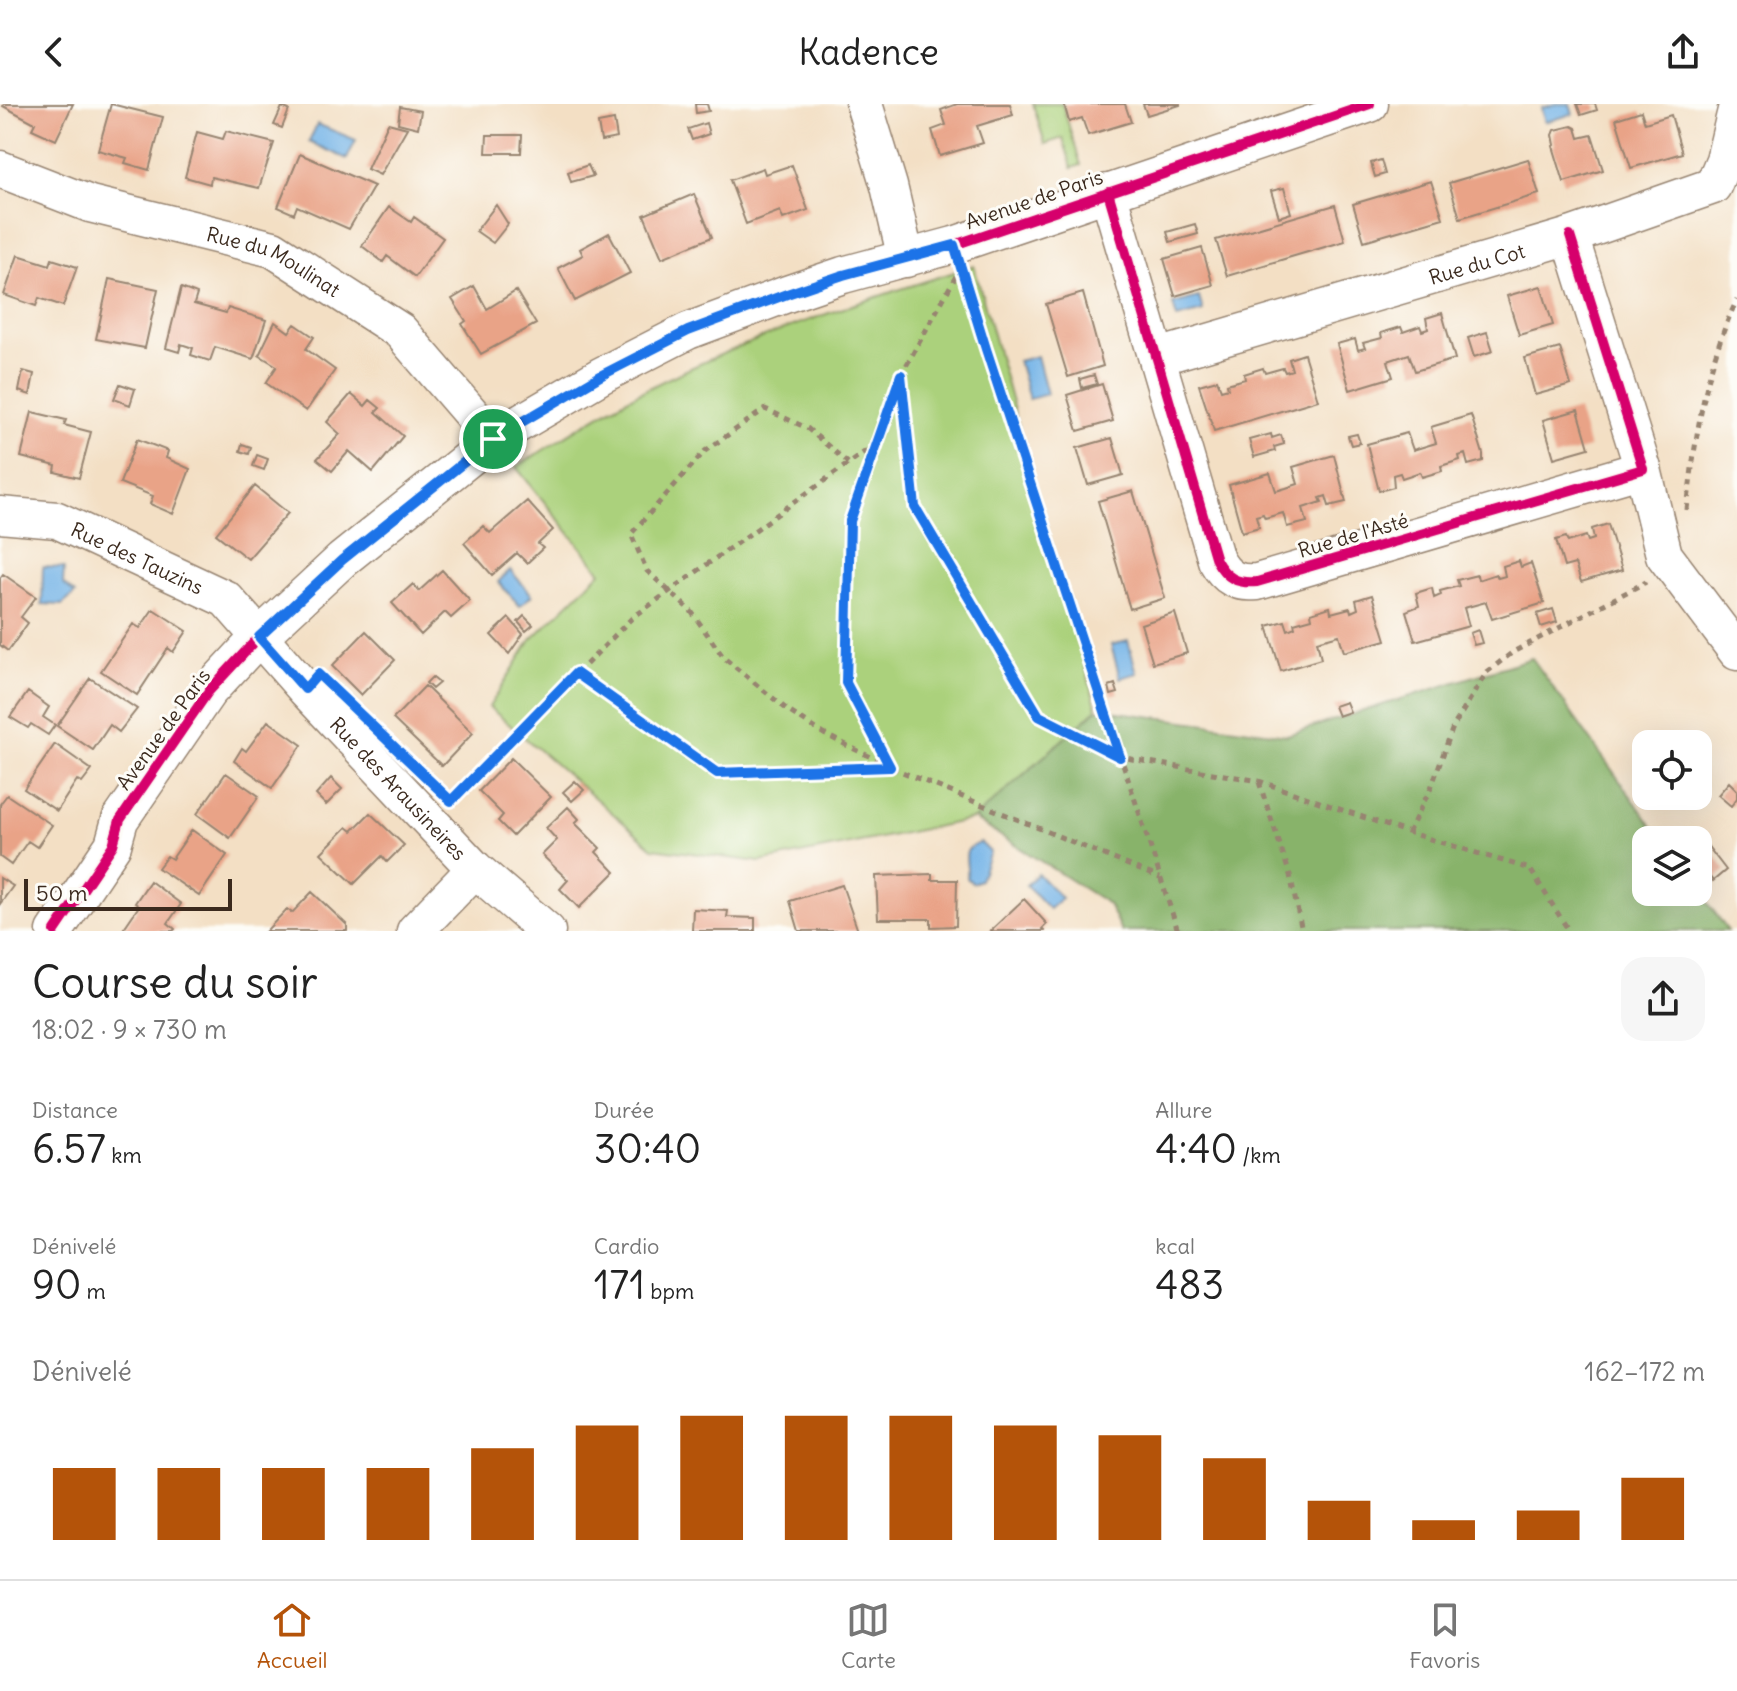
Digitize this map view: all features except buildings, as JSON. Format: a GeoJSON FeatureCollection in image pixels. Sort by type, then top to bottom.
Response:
{"type":"FeatureCollection","features":[{"type":"Feature","properties":{"kind":"street"},"geometry":{"type":"LineString","coordinates":[[864,104],[889,186],[906,259]]}},
{"type":"Feature","properties":{"kind":"street","name":"Avenue de Paris"},"geometry":{"type":"LineString","coordinates":[[55,931],[113,845],[120,820],[208,692],[259,637],[342,560],[493,439],[602,375],[688,331],[801,289],[954,245],[1370,104]]}},
{"type":"Feature","properties":{"kind":"street","name":"Rue du Cot"},"geometry":{"type":"LineString","coordinates":[[1158,357],[1570,236],[1713,186],[1724,160],[1737,106]]}},
{"type":"Feature","properties":{"kind":"street","name":"Rue du Moulinat"},"geometry":{"type":"LineString","coordinates":[[0,169],[90,204],[273,249],[400,331],[493,439]]}},
{"type":"Feature","properties":{"kind":"street","name":"Rue de l'Asté"},"geometry":{"type":"LineString","coordinates":[[1108,192],[1216,560],[1223,572],[1242,584],[1643,469]]}},
{"type":"Feature","properties":{"kind":"street"},"geometry":{"type":"LineString","coordinates":[[1570,236],[1643,469],[1664,555],[1737,652]]}},
{"type":"Feature","properties":{"kind":"street","name":"Rue des Tauzins"},"geometry":{"type":"LineString","coordinates":[[0,515],[57,520],[226,599],[259,637]]}},
{"type":"Feature","properties":{"kind":"street","name":"Rue des Arausineires"},"geometry":{"type":"LineString","coordinates":[[259,637],[475,869],[547,931]]}},
{"type":"Feature","properties":{"kind":"street","name":"Rue des Arausineires"},"geometry":{"type":"LineString","coordinates":[[415,931],[475,869]]}},
{"type":"Feature","properties":{"kind":"path"},"geometry":{"type":"LineString","coordinates":[[890,767],[846,683],[850,521],[901,375],[960,268],[1178,931]]}},
{"type":"Feature","properties":{"kind":"path"},"geometry":{"type":"LineString","coordinates":[[1408,833],[1431,788],[1453,727],[1487,672],[1513,652],[1633,591],[1670,562],[1686,520],[1694,443],[1714,357],[1737,300]]}},
{"type":"Feature","properties":{"kind":"path"},"geometry":{"type":"LineString","coordinates":[[901,375],[915,507],[1039,716],[1120,757],[1259,781],[1408,833],[1530,869],[1569,931]]}},
{"type":"Feature","properties":{"kind":"path"},"geometry":{"type":"LineString","coordinates":[[848,463],[807,428],[765,409],[705,451],[631,534],[647,571],[691,611],[724,658],[790,712],[824,734],[890,767],[1161,878]]}},
{"type":"Feature","properties":{"kind":"path"},"geometry":{"type":"LineString","coordinates":[[440,791],[451,801],[632,618],[877,443]]}},
{"type":"Feature","properties":{"kind":"path"},"geometry":{"type":"LineString","coordinates":[[576,673],[717,773],[890,767]]}},
{"type":"Feature","properties":{"kind":"path"},"geometry":{"type":"LineString","coordinates":[[1259,781],[1290,875],[1302,931]]}},
{"type":"Feature","properties":{"kind":"green space"},"geometry":{"type":"Polygon","coordinates":[[[1033,104],[1062,104],[1081,165],[1072,168],[1063,138],[1045,144],[1033,104]]]}},
{"type":"Feature","properties":{"kind":"green space"},"geometry":{"type":"Polygon","coordinates":[[[974,266],[1097,709],[974,819],[760,862],[653,848],[489,707],[531,640],[601,572],[516,467],[616,405],[672,376],[843,308],[974,266]]]}},
{"type":"Feature","properties":{"kind":"green space"},"geometry":{"type":"Polygon","coordinates":[[[1532,658],[1632,798],[1632,810],[1641,810],[1652,826],[1632,826],[1632,906],[1710,906],[1728,931],[1121,931],[1108,904],[974,819],[1097,709],[1287,735],[1532,658]]]}},
{"type":"Feature","properties":{"kind":"water"},"geometry":{"type":"Polygon","coordinates":[[[1570,104],[1573,114],[1545,122],[1541,108],[1570,104]]]}},
{"type":"Feature","properties":{"kind":"water"},"geometry":{"type":"Polygon","coordinates":[[[317,124],[356,140],[347,159],[309,142],[317,124]]]}},
{"type":"Feature","properties":{"kind":"water"},"geometry":{"type":"Polygon","coordinates":[[[1199,297],[1203,311],[1177,318],[1173,304],[1199,297]]]}},
{"type":"Feature","properties":{"kind":"water"},"geometry":{"type":"Polygon","coordinates":[[[1037,356],[1047,394],[1029,399],[1018,361],[1037,356]]]}},
{"type":"Feature","properties":{"kind":"water"},"geometry":{"type":"Polygon","coordinates":[[[43,567],[64,568],[63,584],[75,594],[62,605],[42,604],[43,567]]]}},
{"type":"Feature","properties":{"kind":"water"},"geometry":{"type":"Polygon","coordinates":[[[510,570],[532,595],[520,606],[498,582],[510,570]]]}},
{"type":"Feature","properties":{"kind":"water"},"geometry":{"type":"Polygon","coordinates":[[[1128,641],[1137,673],[1120,678],[1111,645],[1128,641]]]}},
{"type":"Feature","properties":{"kind":"water"},"geometry":{"type":"Polygon","coordinates":[[[981,843],[990,852],[980,880],[972,883],[967,878],[966,856],[969,848],[981,843]]]}},
{"type":"Feature","properties":{"kind":"water"},"geometry":{"type":"Polygon","coordinates":[[[1038,874],[1061,898],[1049,909],[1026,885],[1038,874]]]}},
{"type":"Feature","properties":{"kind":"cycle path"},"geometry":{"type":"LineString","coordinates":[[55,931],[113,845],[120,820],[208,692],[259,637],[342,560],[493,439],[602,375],[688,331],[843,275],[954,245],[1370,104]]}},
{"type":"Feature","properties":{"kind":"cycle path"},"geometry":{"type":"LineString","coordinates":[[1108,192],[1216,560],[1228,575],[1244,582],[1257,582],[1643,469],[1570,236]]}},
{"type":"Feature","properties":{"kind":"route"},"geometry":{"type":"LineString","coordinates":[[954,245],[1120,757],[1039,716],[915,507],[901,375],[850,521],[846,683],[890,767],[717,773],[576,673],[451,801],[318,674],[305,689],[259,637],[342,560],[493,439],[602,375],[688,331],[843,275],[954,245]]}}]}
